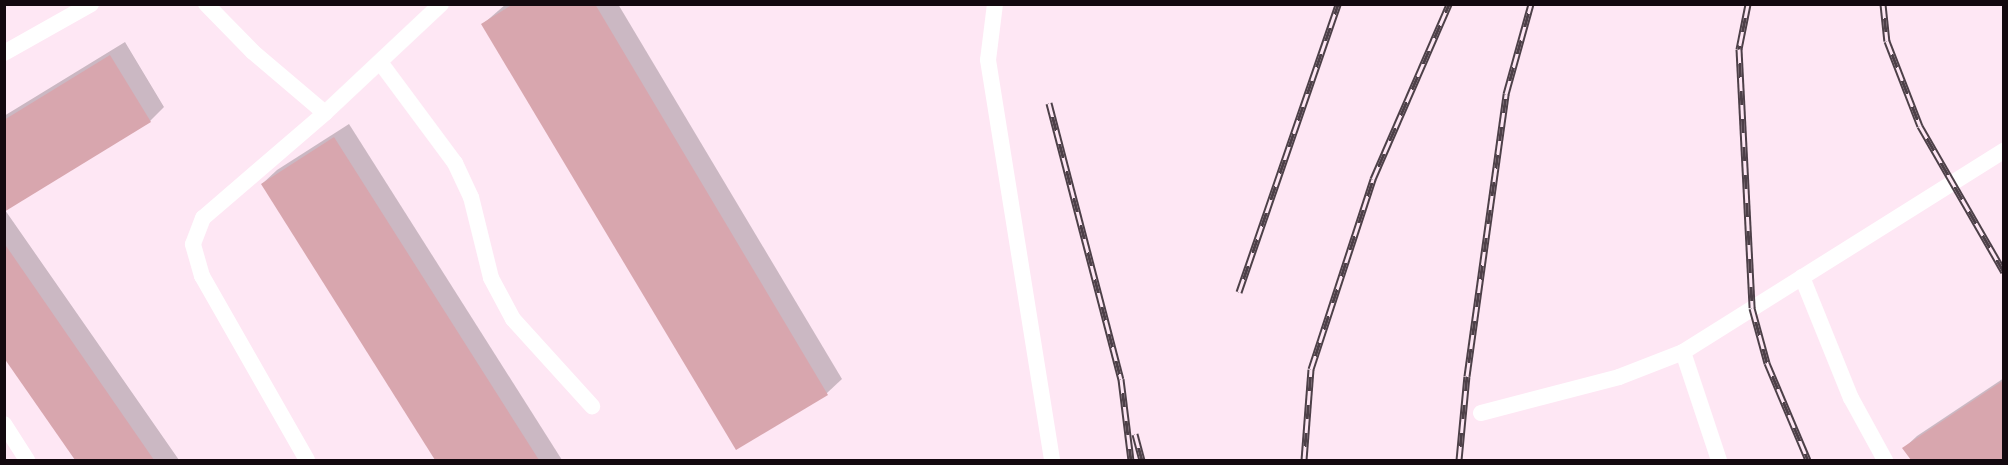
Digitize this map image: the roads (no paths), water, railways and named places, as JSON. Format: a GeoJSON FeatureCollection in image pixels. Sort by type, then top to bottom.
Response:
{"type":"FeatureCollection","features":[{"type":"Feature","properties":{"kind":"lane"},"geometry":{"type":"LineString","coordinates":[[4,53],[91,4]]}},
{"type":"Feature","properties":{"kind":"lane"},"geometry":{"type":"LineString","coordinates":[[206,4],[253,52],[325,113]]}},
{"type":"Feature","properties":{"kind":"lane"},"geometry":{"type":"LineString","coordinates":[[307,460],[202,276],[193,244],[203,218],[325,113],[441,4]]}},
{"type":"Feature","properties":{"kind":"lane"},"geometry":{"type":"LineString","coordinates":[[995,4],[988,60],[1052,460]]}},
{"type":"Feature","properties":{"kind":"lane"},"geometry":{"type":"LineString","coordinates":[[380,62],[455,163],[471,197],[491,278],[513,319],[591,406]]}},
{"type":"Feature","properties":{"kind":"lane"},"geometry":{"type":"LineString","coordinates":[[1480,413],[1619,377],[1683,352],[2004,151]]}},
{"type":"Feature","properties":{"kind":"lane"},"geometry":{"type":"LineString","coordinates":[[1802,277],[1851,398],[1885,460]]}},
{"type":"Feature","properties":{"kind":"lane"},"geometry":{"type":"LineString","coordinates":[[1683,352],[1719,460]]}},
{"type":"Feature","properties":{"kind":"lane"},"geometry":{"type":"LineString","coordinates":[[4,424],[27,460]]}},
{"type":"Feature","properties":{"kind":"railway"},"geometry":{"type":"LineString","coordinates":[[1239,292],[1338,4]]}},
{"type":"Feature","properties":{"kind":"railway"},"geometry":{"type":"LineString","coordinates":[[1304,460],[1311,369],[1373,179],[1449,4]]}},
{"type":"Feature","properties":{"kind":"railway"},"geometry":{"type":"LineString","coordinates":[[1459,460],[1467,376],[1506,94],[1531,4]]}},
{"type":"Feature","properties":{"kind":"railway"},"geometry":{"type":"LineString","coordinates":[[1748,4],[1739,49],[1752,308],[1767,363],[1808,460]]}},
{"type":"Feature","properties":{"kind":"railway"},"geometry":{"type":"LineString","coordinates":[[1883,4],[1887,41],[1920,126],[2004,272]]}},
{"type":"Feature","properties":{"kind":"railway"},"geometry":{"type":"LineString","coordinates":[[1049,103],[1121,379],[1131,460]]}},
{"type":"Feature","properties":{"kind":"railway"},"geometry":{"type":"LineString","coordinates":[[1135,434],[1142,460]]}}]}
